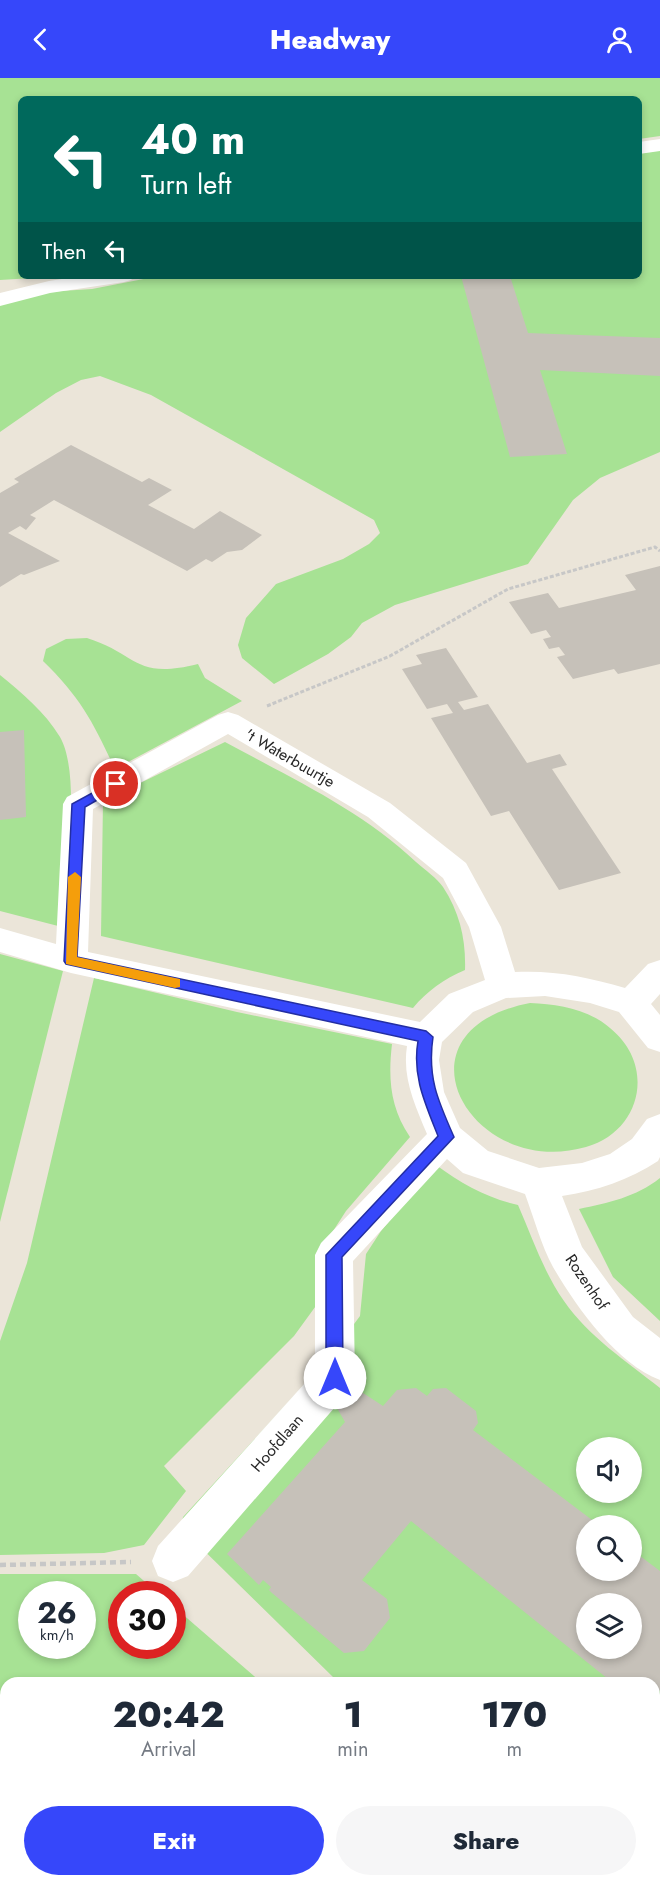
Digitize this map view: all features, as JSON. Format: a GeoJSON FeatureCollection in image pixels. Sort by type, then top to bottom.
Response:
{"type":"FeatureCollection","features":[{"type":"Feature","properties":{"kind":"street"},"geometry":{"type":"LineString","coordinates":[[642,148],[660,145]]}},
{"type":"Feature","properties":{"kind":"street"},"geometry":{"type":"LineString","coordinates":[[0,300],[48,287],[103,279]]}},
{"type":"Feature","properties":{"kind":"street","name":"'t Waterbuurtje"},"geometry":{"type":"LineString","coordinates":[[70,961],[78,804],[228,722],[379,810],[455,871],[485,927],[503,986]]}},
{"type":"Feature","properties":{"kind":"street"},"geometry":{"type":"LineString","coordinates":[[0,940],[70,961],[426,1037]]}},
{"type":"Feature","properties":{"kind":"street"},"geometry":{"type":"LineString","coordinates":[[631,1003],[660,973]]}},
{"type":"Feature","properties":{"kind":"street"},"geometry":{"type":"LineString","coordinates":[[660,1039],[631,1003],[590,990],[545,983],[503,986],[461,1003],[426,1037],[422,1060],[427,1092],[446,1137],[476,1162],[539,1183],[582,1178],[621,1166],[645,1150],[660,1129]]}},
{"type":"Feature","properties":{"kind":"street","name":"Hoofdlaan"},"geometry":{"type":"LineString","coordinates":[[173,1561],[335,1378],[334,1255],[446,1137]]}},
{"type":"Feature","properties":{"kind":"street","name":"Rozenhof"},"geometry":{"type":"LineString","coordinates":[[539,1183],[567,1256],[619,1329],[660,1362]]}},
{"type":"Feature","properties":{"kind":"path"},"geometry":{"type":"LineString","coordinates":[[228,722],[390,656],[508,589],[655,547],[660,551]]}},
{"type":"Feature","properties":{"kind":"path"},"geometry":{"type":"LineString","coordinates":[[0,1564],[173,1561]]}},
{"type":"Feature","properties":{"kind":"green space"},"geometry":{"type":"Polygon","coordinates":[[[0,78],[660,78],[660,136],[642,139],[642,96],[18,96],[18,279],[0,280],[0,78]]]}},
{"type":"Feature","properties":{"kind":"green space"},"geometry":{"type":"Polygon","coordinates":[[[660,149],[660,452],[600,478],[573,500],[528,564],[395,605],[362,623],[351,637],[328,654],[274,684],[242,658],[238,645],[246,618],[276,584],[343,559],[369,544],[380,533],[374,520],[151,395],[100,376],[81,380],[56,393],[0,432],[0,295],[92,289],[144,279],[642,279],[642,152],[660,149]]]}},
{"type":"Feature","properties":{"kind":"green space"},"geometry":{"type":"Polygon","coordinates":[[[87,638],[104,644],[148,667],[161,669],[198,664],[205,678],[242,701],[115,769],[77,699],[43,661],[46,649],[66,639],[87,638]]]}},
{"type":"Feature","properties":{"kind":"green space"},"geometry":{"type":"Polygon","coordinates":[[[0,675],[47,719],[60,737],[67,754],[71,802],[62,927],[0,911],[0,675]]]}},
{"type":"Feature","properties":{"kind":"green space"},"geometry":{"type":"Polygon","coordinates":[[[225,742],[349,811],[395,843],[434,877],[449,897],[458,917],[463,937],[465,970],[436,986],[413,1008],[101,936],[103,801],[225,742]]]}},
{"type":"Feature","properties":{"kind":"green space"},"geometry":{"type":"Polygon","coordinates":[[[0,954],[63,971],[0,1222],[0,954]]]}},
{"type":"Feature","properties":{"kind":"green space"},"geometry":{"type":"Polygon","coordinates":[[[94,978],[237,1012],[392,1044],[390,1069],[394,1104],[410,1137],[346,1211],[326,1242],[318,1303],[294,1336],[164,1466],[186,1491],[144,1545],[104,1553],[0,1555],[0,1341],[27,1263],[94,978]]]}},
{"type":"Feature","properties":{"kind":"green space"},"geometry":{"type":"Polygon","coordinates":[[[530,1003],[562,1006],[592,1016],[610,1028],[624,1043],[634,1060],[637,1078],[636,1095],[630,1112],[620,1127],[605,1139],[586,1147],[545,1151],[508,1142],[480,1123],[461,1098],[454,1070],[462,1042],[486,1019],[530,1003]]]}},
{"type":"Feature","properties":{"kind":"green space"},"geometry":{"type":"Polygon","coordinates":[[[436,1165],[475,1189],[518,1205],[550,1279],[574,1314],[609,1348],[660,1388],[660,1677],[333,1677],[181,1528],[183,1517],[328,1359],[360,1316],[366,1254],[381,1231],[436,1165]]]}},
{"type":"Feature","properties":{"kind":"green space"},"geometry":{"type":"Polygon","coordinates":[[[660,1178],[660,1321],[613,1277],[579,1209],[631,1195],[660,1178]]]}},
{"type":"Feature","properties":{"kind":"green space"},"geometry":{"type":"Polygon","coordinates":[[[0,1574],[136,1574],[144,1581],[108,1581],[108,1659],[186,1659],[186,1617],[255,1677],[0,1677],[0,1574]]]}},
{"type":"Feature","properties":{"kind":"building"},"geometry":{"type":"Polygon","coordinates":[[[462,279],[511,279],[528,333],[660,338],[660,376],[540,370],[567,454],[510,457],[462,279]]]}},
{"type":"Feature","properties":{"kind":"building"},"geometry":{"type":"Polygon","coordinates":[[[71,445],[142,482],[149,478],[172,490],[148,505],[194,529],[220,511],[262,535],[242,550],[227,552],[212,562],[206,559],[187,571],[54,500],[30,515],[36,518],[26,530],[20,526],[8,533],[60,561],[24,575],[21,574],[0,587],[0,493],[19,482],[14,479],[71,445]]]}},
{"type":"Feature","properties":{"kind":"building"},"geometry":{"type":"Polygon","coordinates":[[[660,566],[660,664],[618,674],[614,669],[573,679],[557,657],[565,655],[559,647],[549,649],[543,639],[551,637],[546,630],[531,634],[509,602],[548,593],[559,608],[636,590],[625,575],[660,566]]]}},
{"type":"Feature","properties":{"kind":"building"},"geometry":{"type":"Polygon","coordinates":[[[446,648],[478,697],[458,702],[464,710],[488,704],[527,763],[560,754],[567,765],[552,769],[621,873],[559,890],[509,811],[491,816],[431,718],[453,713],[447,704],[427,709],[402,669],[422,664],[416,655],[446,648]]]}},
{"type":"Feature","properties":{"kind":"building"},"geometry":{"type":"Polygon","coordinates":[[[24,730],[26,817],[0,820],[0,732],[24,730]]]}},
{"type":"Feature","properties":{"kind":"building"},"geometry":{"type":"Polygon","coordinates":[[[416,1388],[427,1396],[433,1389],[446,1388],[476,1411],[478,1423],[473,1430],[585,1515],[576,1515],[576,1581],[642,1581],[642,1558],[660,1571],[660,1677],[606,1677],[583,1659],[642,1659],[642,1593],[576,1593],[576,1653],[411,1521],[362,1580],[387,1599],[390,1618],[364,1651],[344,1653],[272,1593],[269,1590],[271,1587],[263,1580],[259,1585],[227,1554],[345,1422],[337,1408],[339,1401],[346,1393],[360,1391],[383,1406],[397,1390],[416,1388]]]}},
{"type":"Feature","properties":{"kind":"slow traffic"},"geometry":{"type":"LineString","coordinates":[[75,877],[70,961],[175,983]]}},
{"type":"Feature","properties":{"kind":"route"},"geometry":{"type":"LineString","coordinates":[[116,784],[78,804],[70,961],[426,1037],[422,1060],[427,1092],[446,1137],[334,1255],[335,1378]]}}]}
